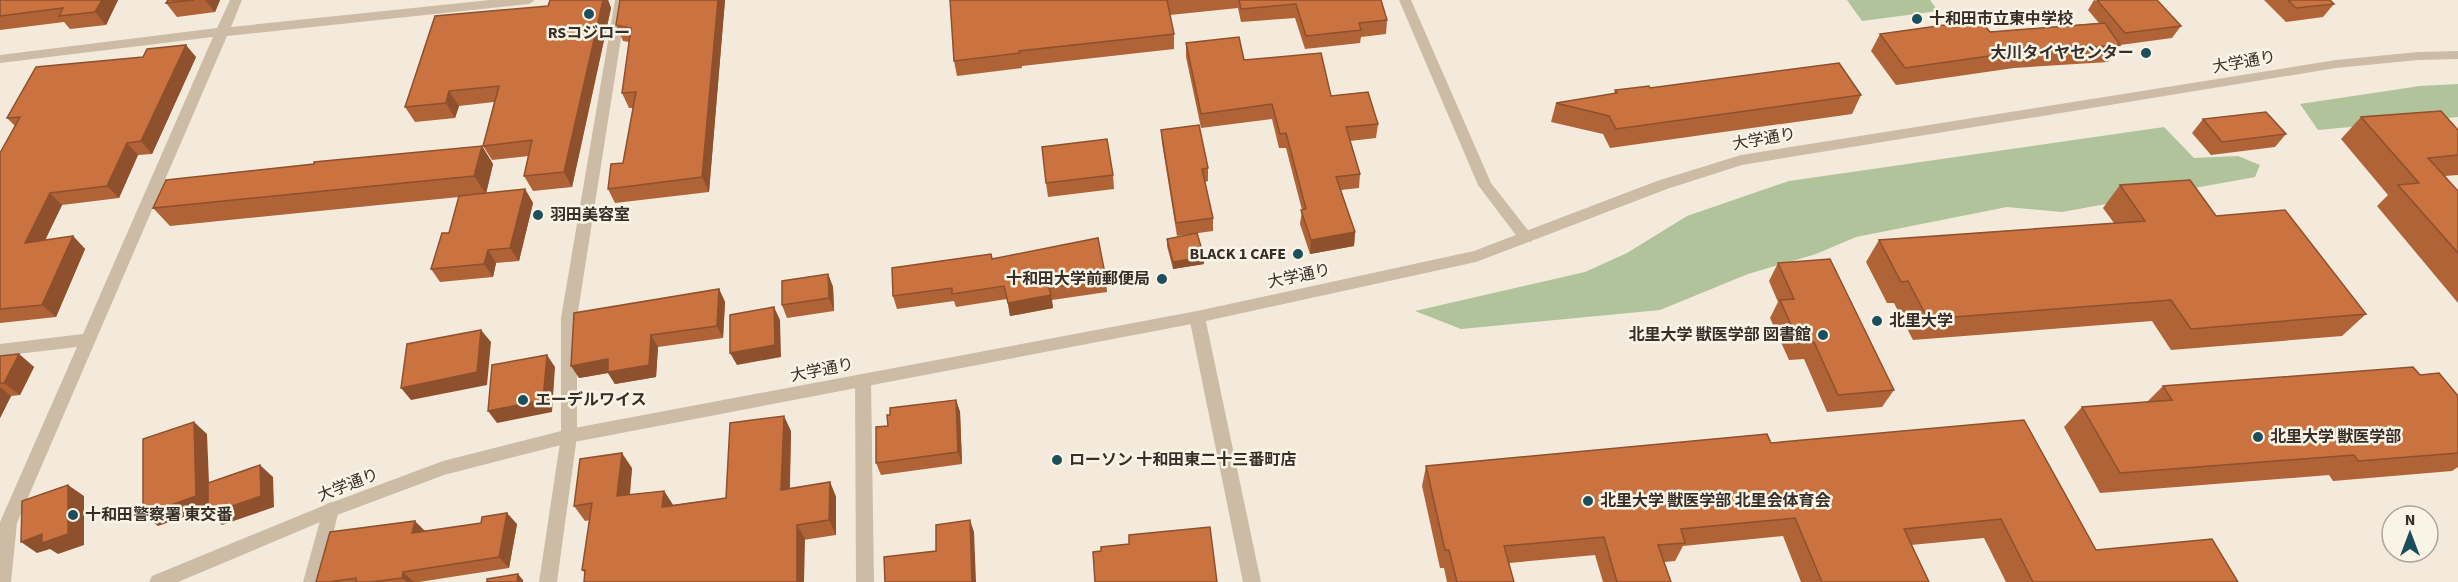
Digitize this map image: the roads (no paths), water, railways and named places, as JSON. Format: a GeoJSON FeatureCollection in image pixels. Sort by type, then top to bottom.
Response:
{"type":"FeatureCollection","features":[{"type":"Feature","properties":{"kind":"street"},"geometry":{"type":"LineString","coordinates":[[2,582],[8,523],[236,0]]}},
{"type":"Feature","properties":{"kind":"street"},"geometry":{"type":"LineString","coordinates":[[0,59],[222,32],[529,0]]}},
{"type":"Feature","properties":{"kind":"street"},"geometry":{"type":"LineString","coordinates":[[548,582],[569,436],[569,318],[621,0]]}},
{"type":"Feature","properties":{"kind":"street"},"geometry":{"type":"LineString","coordinates":[[1405,0],[1485,185],[1526,238]]}},
{"type":"Feature","properties":{"kind":"street","name":"大学通り"},"geometry":{"type":"LineString","coordinates":[[158,582],[331,510],[443,468],[569,436],[1197,316],[1476,256],[1662,185],[1741,160],[2336,64],[2418,56],[2458,55]]}},
{"type":"Feature","properties":{"kind":"street"},"geometry":{"type":"LineString","coordinates":[[1197,316],[1252,582]]}},
{"type":"Feature","properties":{"kind":"street"},"geometry":{"type":"LineString","coordinates":[[0,350],[87,340]]}},
{"type":"Feature","properties":{"kind":"street"},"geometry":{"type":"LineString","coordinates":[[863,381],[865,582]]}},
{"type":"Feature","properties":{"kind":"street"},"geometry":{"type":"LineString","coordinates":[[312,582],[331,510]]}},
{"type":"Feature","properties":{"kind":"place","name":"RSコジロー"},"geometry":{"type":"Point","coordinates":[589,14]}},
{"type":"Feature","properties":{"kind":"place","name":"十和田市立東中学校"},"geometry":{"type":"Point","coordinates":[1917,19]}},
{"type":"Feature","properties":{"kind":"place","name":"大川タイヤセンター"},"geometry":{"type":"Point","coordinates":[2146,53]}},
{"type":"Feature","properties":{"kind":"place","name":"羽田美容室"},"geometry":{"type":"Point","coordinates":[538,215]}},
{"type":"Feature","properties":{"kind":"place","name":"BLACK 1 CAFE"},"geometry":{"type":"Point","coordinates":[1298,254]}},
{"type":"Feature","properties":{"kind":"place","name":"十和田大学前郵便局"},"geometry":{"type":"Point","coordinates":[1162,279]}},
{"type":"Feature","properties":{"kind":"place","name":"北里大学"},"geometry":{"type":"Point","coordinates":[1877,321]}},
{"type":"Feature","properties":{"kind":"place","name":"北里大学 獣医学部 図書館"},"geometry":{"type":"Point","coordinates":[1823,335]}},
{"type":"Feature","properties":{"kind":"place","name":"エーデルワイス"},"geometry":{"type":"Point","coordinates":[523,400]}},
{"type":"Feature","properties":{"kind":"place","name":"北里大学 獣医学部"},"geometry":{"type":"Point","coordinates":[2258,437]}},
{"type":"Feature","properties":{"kind":"place","name":"ローソン 十和田東二十三番町店"},"geometry":{"type":"Point","coordinates":[1057,460]}},
{"type":"Feature","properties":{"kind":"place","name":"北里大学 獣医学部 北里会体育会"},"geometry":{"type":"Point","coordinates":[1588,501]}},
{"type":"Feature","properties":{"kind":"place","name":"十和田警察署 東交番"},"geometry":{"type":"Point","coordinates":[73,515]}}]}
